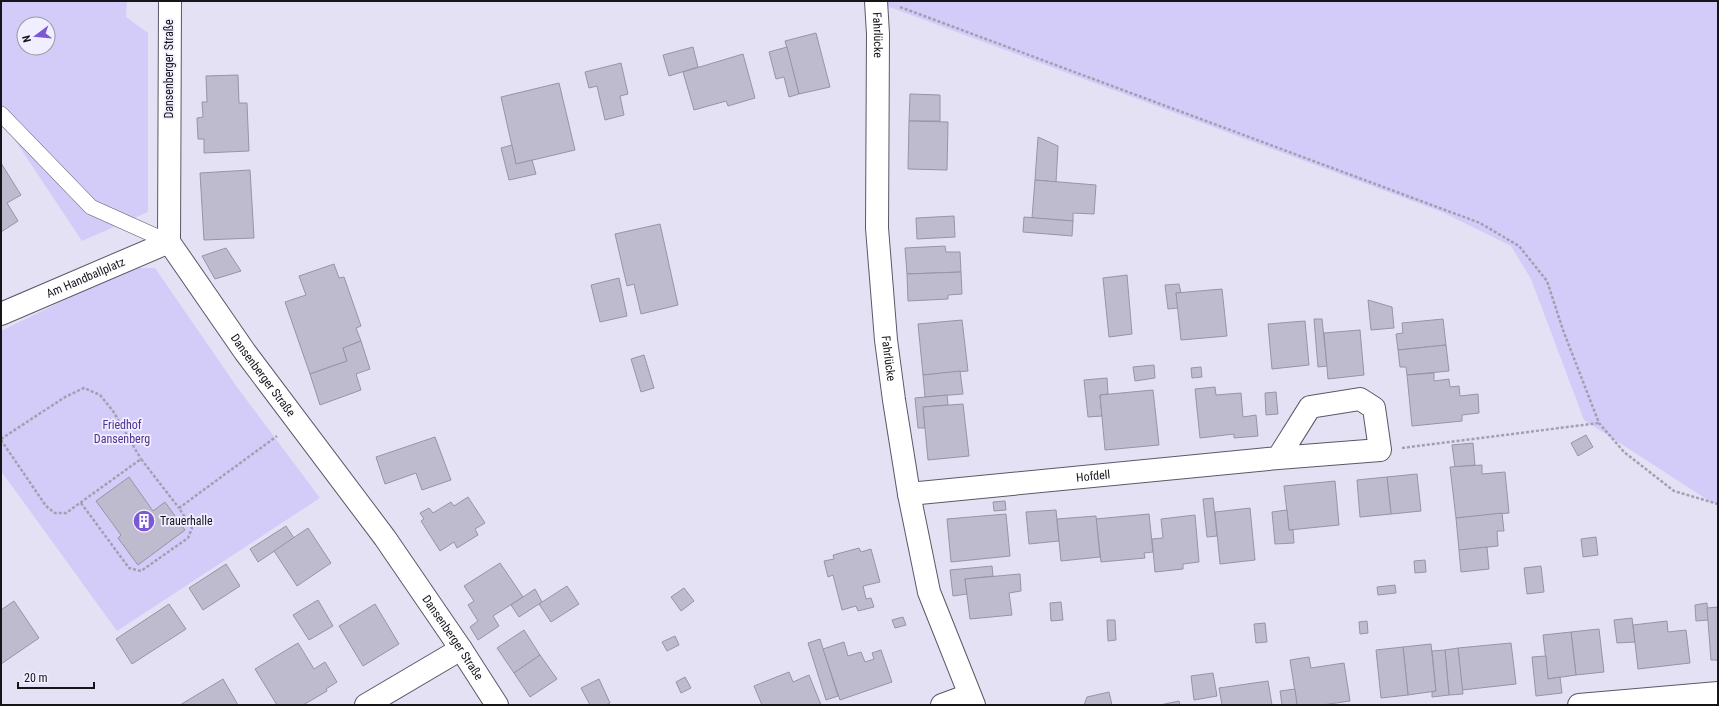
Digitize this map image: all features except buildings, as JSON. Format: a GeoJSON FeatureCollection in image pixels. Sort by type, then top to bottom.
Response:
{"type":"FeatureCollection","features":[{"type":"Feature","properties":{"kind":"street","name":"Dansenberger Straße"},"geometry":{"type":"LineString","coordinates":[[170,1],[169,242],[245,352],[385,538],[461,649],[497,705]]}},
{"type":"Feature","properties":{"kind":"street","name":"Fahrlücke"},"geometry":{"type":"LineString","coordinates":[[876,1],[878,34],[878,228],[886,340],[909,494],[929,592],[972,700]]}},
{"type":"Feature","properties":{"kind":"street","name":"Am Handballplatz"},"geometry":{"type":"LineString","coordinates":[[1,314],[169,242]]}},
{"type":"Feature","properties":{"kind":"street"},"geometry":{"type":"LineString","coordinates":[[1278,458],[1310,407],[1360,399],[1374,408],[1380,450]]}},
{"type":"Feature","properties":{"kind":"street","name":"Hofdell"},"geometry":{"type":"LineString","coordinates":[[909,494],[1278,458],[1380,450]]}},
{"type":"Feature","properties":{"kind":"street"},"geometry":{"type":"LineString","coordinates":[[366,705],[461,649]]}},
{"type":"Feature","properties":{"kind":"street"},"geometry":{"type":"LineString","coordinates":[[1578,705],[1718,693]]}},
{"type":"Feature","properties":{"kind":"street"},"geometry":{"type":"LineString","coordinates":[[942,705],[972,700]]}},
{"type":"Feature","properties":{"kind":"lane"},"geometry":{"type":"LineString","coordinates":[[1,114],[91,207],[169,242]]}},
{"type":"Feature","properties":{"kind":"path"},"geometry":{"type":"LineString","coordinates":[[900,7],[1480,223],[1519,246],[1547,281],[1563,330],[1599,423],[1624,452],[1674,491],[1718,504]]}},
{"type":"Feature","properties":{"kind":"path"},"geometry":{"type":"LineString","coordinates":[[81,502],[129,568],[141,571],[188,538],[192,528],[179,508],[141,459],[113,411],[100,395],[84,388],[65,397],[1,440],[46,506],[55,513],[66,513],[81,502],[141,459]]}},
{"type":"Feature","properties":{"kind":"path"},"geometry":{"type":"LineString","coordinates":[[179,508],[297,421]]}},
{"type":"Feature","properties":{"kind":"path"},"geometry":{"type":"LineString","coordinates":[[1380,450],[1599,423]]}},
{"type":"Feature","properties":{"kind":"green space"},"geometry":{"type":"Polygon","coordinates":[[[1,1],[127,1],[126,17],[148,33],[148,212],[82,241],[1,119],[1,1]]]}},
{"type":"Feature","properties":{"kind":"green space"},"geometry":{"type":"Polygon","coordinates":[[[873,1],[1718,1],[1718,504],[1711,502],[1584,420],[1531,279],[1511,246],[1442,212],[873,1]]]}},
{"type":"Feature","properties":{"kind":"green space","name":"Friedhof Dansenberg"},"geometry":{"type":"Polygon","coordinates":[[[130,268],[155,268],[237,387],[320,498],[117,631],[1,471],[1,331],[130,268]]]}},
{"type":"Feature","properties":{"kind":"place","name":"Trauerhalle"},"geometry":{"type":"Point","coordinates":[144,521]}}]}
